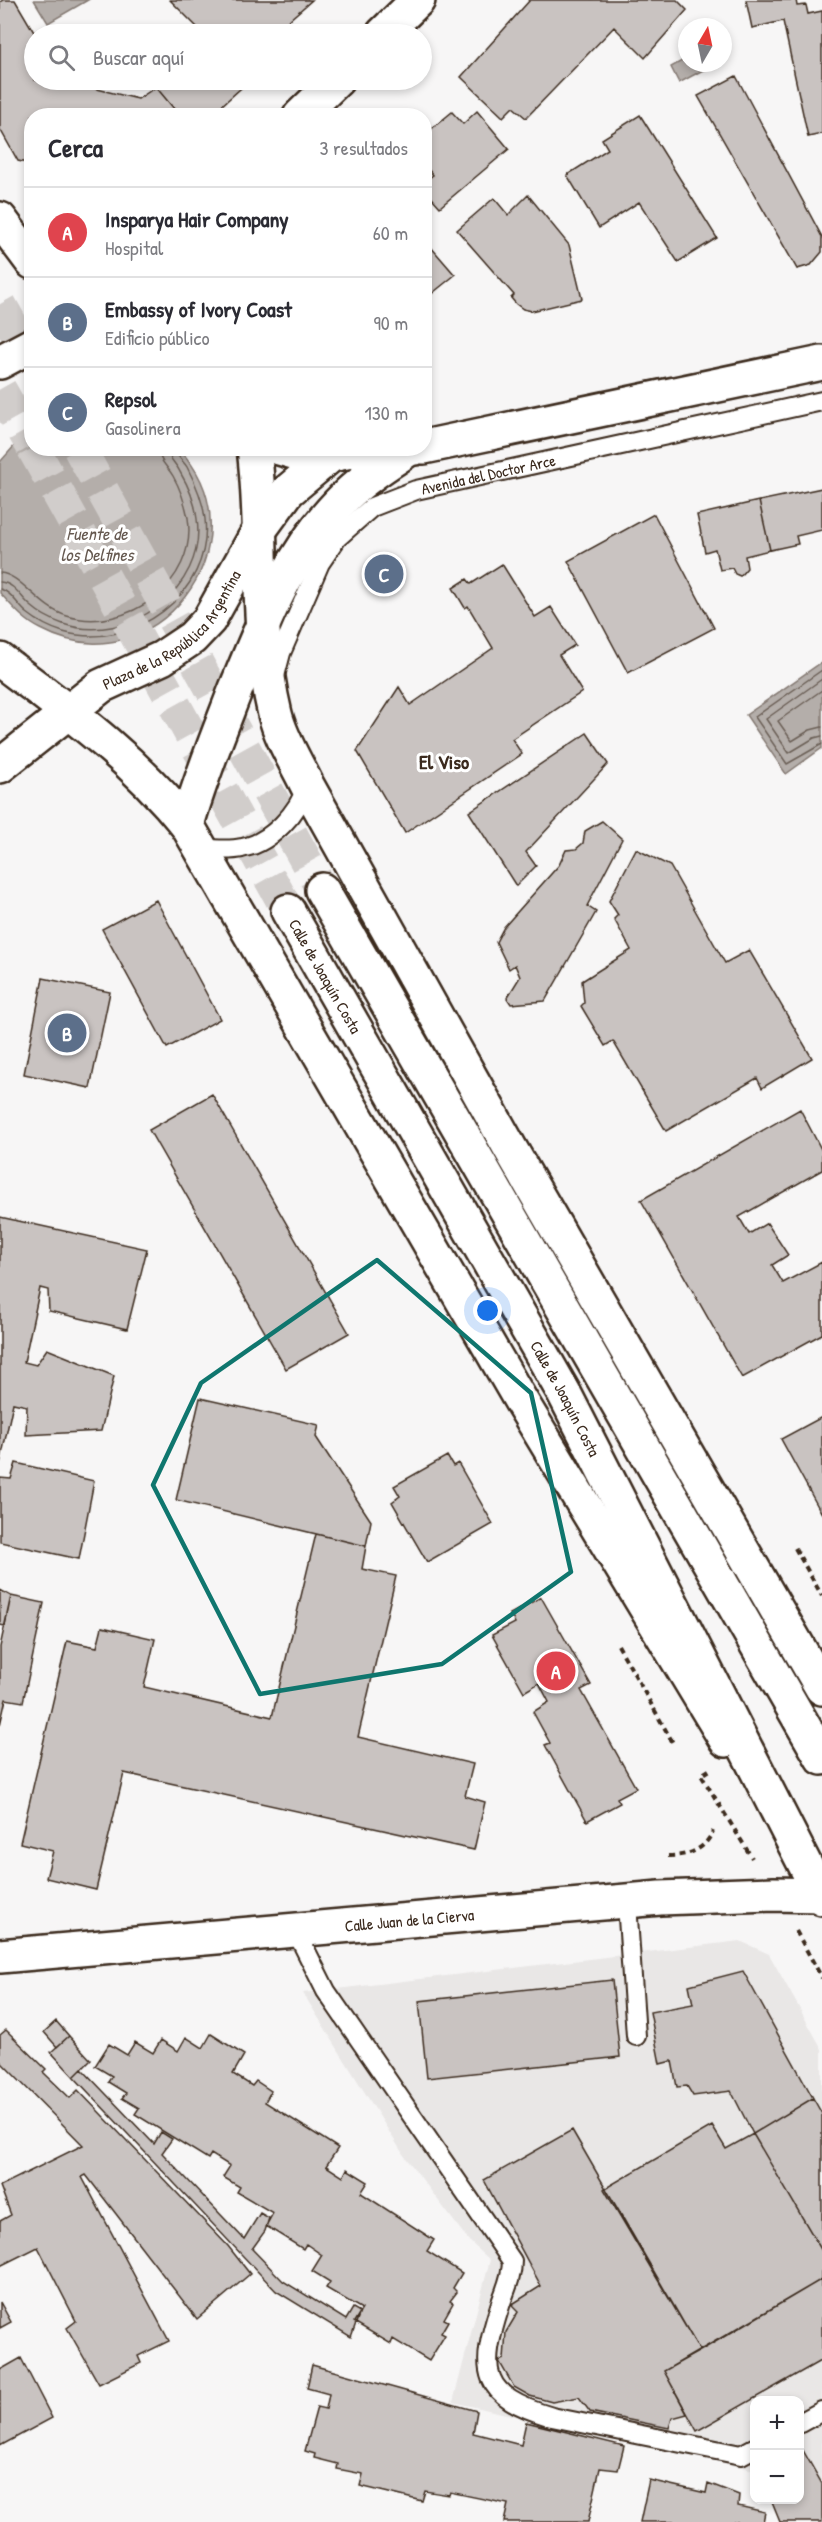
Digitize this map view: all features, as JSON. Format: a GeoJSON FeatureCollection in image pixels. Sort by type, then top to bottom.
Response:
{"type":"FeatureCollection","features":[{"type":"Feature","properties":{"kind":"street"},"geometry":{"type":"LineString","coordinates":[[393,24],[418,0]]}},
{"type":"Feature","properties":{"kind":"street"},"geometry":{"type":"LineString","coordinates":[[308,108],[327,90]]}},
{"type":"Feature","properties":{"kind":"street"},"geometry":{"type":"LineString","coordinates":[[0,219],[24,251]]}},
{"type":"Feature","properties":{"kind":"street"},"geometry":{"type":"LineString","coordinates":[[0,362],[24,349]]}},
{"type":"Feature","properties":{"kind":"street"},"geometry":{"type":"LineString","coordinates":[[432,445],[822,363]]}},
{"type":"Feature","properties":{"kind":"street"},"geometry":{"type":"LineString","coordinates":[[254,456],[263,621],[273,698],[281,731],[307,785],[510,1148],[822,1688]]}},
{"type":"Feature","properties":{"kind":"street","name":"Plaza de la República Argentina"},"geometry":{"type":"LineString","coordinates":[[0,766],[101,686],[162,658],[192,638],[209,620],[258,532],[288,491],[331,456]]}},
{"type":"Feature","properties":{"kind":"street"},"geometry":{"type":"LineString","coordinates":[[195,837],[199,782],[263,621],[301,553],[322,522],[344,497],[370,475],[402,456]]}},
{"type":"Feature","properties":{"kind":"street"},"geometry":{"type":"LineString","coordinates":[[0,660],[141,772],[195,837],[521,1401],[821,1897]]}},
{"type":"Feature","properties":{"kind":"street"},"geometry":{"type":"LineString","coordinates":[[322,890],[822,1758]]}},
{"type":"Feature","properties":{"kind":"street","name":"Calle de Joaquín Costa"},"geometry":{"type":"LineString","coordinates":[[288,911],[564,1393],[821,1897]]}},
{"type":"Feature","properties":{"kind":"street","name":"Calle Juan de la Cierva"},"geometry":{"type":"LineString","coordinates":[[0,1956],[627,1903],[660,1898],[774,1894],[821,1897]]}},
{"type":"Feature","properties":{"kind":"lane","name":"Avenida del Doctor Arce"},"geometry":{"type":"LineString","coordinates":[[273,698],[275,674],[281,653],[320,563],[338,538],[372,507],[416,490],[822,401]]}},
{"type":"Feature","properties":{"kind":"lane"},"geometry":{"type":"LineString","coordinates":[[195,837],[243,848],[270,834],[294,814],[302,802],[307,785]]}},
{"type":"Feature","properties":{"kind":"lane"},"geometry":{"type":"LineString","coordinates":[[627,1903],[636,2036]]}},
{"type":"Feature","properties":{"kind":"lane"},"geometry":{"type":"LineString","coordinates":[[296,1931],[326,1991],[512,2261],[512,2277],[500,2305],[487,2354],[491,2377],[500,2394],[526,2410],[552,2417],[741,2455],[750,2450]]}},
{"type":"Feature","properties":{"kind":"lane"},"geometry":{"type":"LineString","coordinates":[[804,2421],[822,2411]]}},
{"type":"Feature","properties":{"kind":"path"},"geometry":{"type":"LineString","coordinates":[[795,1548],[822,1596]]}},
{"type":"Feature","properties":{"kind":"path"},"geometry":{"type":"LineString","coordinates":[[618,1645],[673,1743]]}},
{"type":"Feature","properties":{"kind":"path"},"geometry":{"type":"LineString","coordinates":[[701,1775],[754,1861]]}},
{"type":"Feature","properties":{"kind":"path"},"geometry":{"type":"LineString","coordinates":[[668,1856],[697,1851],[705,1845],[713,1831]]}},
{"type":"Feature","properties":{"kind":"path"},"geometry":{"type":"LineString","coordinates":[[792,1924],[822,1978]]}},
{"type":"Feature","properties":{"kind":"highlighted area"},"geometry":{"type":"Polygon","coordinates":[[[377,1260],[531,1393],[571,1572],[442,1664],[260,1694],[153,1485],[201,1383],[377,1260]]]}},
{"type":"Feature","properties":{"kind":"shaded area"},"geometry":{"type":"Polygon","coordinates":[[[740,1941],[769,1954],[822,2049],[822,2522],[780,2522],[773,2504],[804,2504],[804,2396],[750,2396],[750,2469],[453,2402],[490,2260],[469,2241],[403,2154],[303,1993],[740,1941]]]}},
{"type":"Feature","properties":{"kind":"water"},"geometry":{"type":"Polygon","coordinates":[[[34,0],[88,0],[48,23],[34,0]]]}},
{"type":"Feature","properties":{"kind":"water"},"geometry":{"type":"Polygon","coordinates":[[[678,63],[678,72],[699,72],[679,83],[671,67],[678,63]]]}},
{"type":"Feature","properties":{"kind":"water","name":"Fuente de los Delfines"},"geometry":{"type":"Polygon","coordinates":[[[23,436],[24,456],[184,456],[203,486],[210,525],[204,563],[185,597],[157,623],[122,639],[83,642],[35,626],[0,593],[0,462],[23,436]]]}},
{"type":"Feature","properties":{"kind":"water"},"geometry":{"type":"Polygon","coordinates":[[[822,662],[822,748],[786,774],[746,715],[822,662]]]}},
{"type":"Feature","properties":{"kind":"building"},"geometry":{"type":"Polygon","coordinates":[[[15,0],[29,24],[24,24],[24,90],[101,90],[138,99],[152,90],[158,90],[173,108],[24,108],[24,162],[18,161],[0,129],[0,2],[15,0]]]}},
{"type":"Feature","properties":{"kind":"building"},"geometry":{"type":"Polygon","coordinates":[[[170,0],[312,0],[284,24],[194,24],[170,0]]]}},
{"type":"Feature","properties":{"kind":"building"},"geometry":{"type":"Polygon","coordinates":[[[530,0],[677,0],[687,10],[645,58],[614,27],[526,118],[513,107],[503,117],[461,77],[530,0]]]}},
{"type":"Feature","properties":{"kind":"building"},"geometry":{"type":"Polygon","coordinates":[[[746,0],[796,0],[797,6],[806,5],[808,14],[822,11],[822,134],[808,137],[783,21],[752,28],[746,0]]]}},
{"type":"Feature","properties":{"kind":"building"},"geometry":{"type":"Polygon","coordinates":[[[736,76],[822,237],[822,252],[811,265],[797,269],[698,96],[736,76]]]}},
{"type":"Feature","properties":{"kind":"building"},"geometry":{"type":"Polygon","coordinates":[[[158,90],[239,90],[219,108],[173,108],[158,90]]]}},
{"type":"Feature","properties":{"kind":"building"},"geometry":{"type":"Polygon","coordinates":[[[477,111],[509,149],[440,207],[432,198],[432,128],[452,112],[463,124],[477,111]]]}},
{"type":"Feature","properties":{"kind":"building"},"geometry":{"type":"Polygon","coordinates":[[[640,115],[717,238],[678,262],[639,202],[599,228],[567,175],[608,149],[602,139],[640,115]]]}},
{"type":"Feature","properties":{"kind":"building"},"geometry":{"type":"Polygon","coordinates":[[[528,195],[569,245],[582,299],[532,311],[523,309],[516,304],[511,298],[514,295],[457,230],[494,198],[508,215],[528,195]]]}},
{"type":"Feature","properties":{"kind":"building"},"geometry":{"type":"Polygon","coordinates":[[[432,248],[455,275],[432,294],[432,248]]]}},
{"type":"Feature","properties":{"kind":"building"},"geometry":{"type":"Polygon","coordinates":[[[822,488],[822,530],[796,536],[798,544],[770,550],[759,501],[822,488]]]}},
{"type":"Feature","properties":{"kind":"building"},"geometry":{"type":"Polygon","coordinates":[[[759,501],[770,550],[745,556],[747,568],[740,576],[735,574],[732,568],[720,570],[715,549],[705,552],[697,515],[759,501]]]}},
{"type":"Feature","properties":{"kind":"building"},"geometry":{"type":"Polygon","coordinates":[[[654,514],[714,628],[628,673],[568,561],[654,514]]]}},
{"type":"Feature","properties":{"kind":"building"},"geometry":{"type":"Polygon","coordinates":[[[502,564],[535,617],[551,607],[575,645],[559,655],[582,692],[512,739],[522,754],[405,833],[357,751],[399,687],[410,705],[493,648],[468,606],[465,608],[453,588],[467,579],[471,584],[502,564]]]}},
{"type":"Feature","properties":{"kind":"building"},"geometry":{"type":"Polygon","coordinates":[[[587,733],[608,764],[526,852],[536,866],[516,886],[469,812],[587,733]]]}},
{"type":"Feature","properties":{"kind":"building"},"geometry":{"type":"Polygon","coordinates":[[[602,821],[622,839],[587,906],[596,912],[545,1001],[511,1004],[507,998],[520,977],[515,965],[509,969],[496,942],[504,927],[559,865],[566,850],[576,849],[583,843],[585,831],[602,821]]]}},
{"type":"Feature","properties":{"kind":"building"},"geometry":{"type":"Polygon","coordinates":[[[636,849],[670,866],[725,963],[749,950],[812,1058],[762,1088],[757,1078],[666,1131],[613,1041],[605,1046],[581,1006],[584,1003],[582,981],[631,950],[614,919],[618,915],[609,901],[636,849]]]}},
{"type":"Feature","properties":{"kind":"building"},"geometry":{"type":"Polygon","coordinates":[[[156,900],[220,1019],[167,1048],[102,929],[156,900]]]}},
{"type":"Feature","properties":{"kind":"building"},"geometry":{"type":"Polygon","coordinates":[[[43,978],[110,992],[90,1088],[24,1074],[43,978]]]}},
{"type":"Feature","properties":{"kind":"building"},"geometry":{"type":"Polygon","coordinates":[[[212,1094],[349,1333],[286,1369],[149,1130],[212,1094]]]}},
{"type":"Feature","properties":{"kind":"building"},"geometry":{"type":"Polygon","coordinates":[[[800,1109],[822,1151],[822,1170],[739,1217],[749,1234],[767,1223],[788,1255],[772,1265],[783,1283],[822,1262],[822,1334],[742,1378],[641,1200],[800,1109]]]}},
{"type":"Feature","properties":{"kind":"building"},"geometry":{"type":"Polygon","coordinates":[[[0,1217],[147,1249],[127,1329],[49,1311],[48,1290],[40,1288],[24,1362],[36,1365],[47,1349],[114,1376],[101,1431],[26,1435],[27,1406],[13,1403],[0,1464],[0,1217]]]}},
{"type":"Feature","properties":{"kind":"building"},"geometry":{"type":"Polygon","coordinates":[[[200,1398],[319,1425],[316,1437],[371,1521],[366,1546],[176,1500],[200,1398]]]}},
{"type":"Feature","properties":{"kind":"building"},"geometry":{"type":"Polygon","coordinates":[[[822,1417],[822,1514],[781,1439],[822,1417]]]}},
{"type":"Feature","properties":{"kind":"building"},"geometry":{"type":"Polygon","coordinates":[[[447,1456],[453,1466],[458,1463],[493,1524],[427,1562],[392,1502],[400,1496],[394,1486],[447,1456]]]}},
{"type":"Feature","properties":{"kind":"building"},"geometry":{"type":"Polygon","coordinates":[[[16,1463],[94,1481],[79,1559],[0,1542],[0,1478],[11,1479],[16,1463]]]}},
{"type":"Feature","properties":{"kind":"building"},"geometry":{"type":"Polygon","coordinates":[[[316,1534],[366,1546],[362,1569],[396,1576],[358,1737],[473,1764],[465,1796],[485,1802],[474,1850],[124,1773],[96,1890],[46,1878],[53,1851],[20,1843],[67,1641],[97,1647],[102,1627],[155,1639],[144,1687],[272,1717],[316,1534]]]}},
{"type":"Feature","properties":{"kind":"building"},"geometry":{"type":"Polygon","coordinates":[[[0,1590],[11,1596],[5,1626],[0,1625],[0,1590]]]}},
{"type":"Feature","properties":{"kind":"building"},"geometry":{"type":"Polygon","coordinates":[[[11,1596],[44,1603],[23,1702],[6,1699],[0,1725],[0,1647],[11,1596]]]}},
{"type":"Feature","properties":{"kind":"building"},"geometry":{"type":"Polygon","coordinates":[[[541,1597],[591,1685],[581,1690],[636,1788],[617,1798],[620,1803],[587,1821],[545,1745],[550,1743],[533,1712],[549,1702],[539,1683],[524,1692],[492,1635],[515,1623],[510,1614],[541,1597]]]}},
{"type":"Feature","properties":{"kind":"building"},"geometry":{"type":"Polygon","coordinates":[[[743,1971],[813,2098],[753,2134],[731,2091],[693,2096],[687,2086],[677,2087],[672,2061],[660,2064],[650,2012],[693,2004],[689,1985],[743,1971]]]}},
{"type":"Feature","properties":{"kind":"building"},"geometry":{"type":"Polygon","coordinates":[[[612,1980],[620,2057],[427,2078],[419,2001],[612,1980]]]}},
{"type":"Feature","properties":{"kind":"building"},"geometry":{"type":"Polygon","coordinates":[[[56,2021],[69,2036],[57,2047],[44,2032],[56,2021]]]}},
{"type":"Feature","properties":{"kind":"building"},"geometry":{"type":"Polygon","coordinates":[[[6,2030],[46,2069],[43,2072],[70,2098],[78,2090],[228,2246],[250,2274],[197,2319],[86,2175],[82,2177],[169,2341],[138,2356],[141,2363],[99,2384],[67,2328],[76,2321],[38,2247],[0,2266],[0,2221],[11,2215],[0,2186],[83,2145],[0,2061],[0,2035],[6,2030]]]}},
{"type":"Feature","properties":{"kind":"building"},"geometry":{"type":"Polygon","coordinates":[[[211,2034],[244,2055],[233,2074],[252,2086],[256,2081],[271,2091],[265,2102],[338,2148],[326,2166],[343,2177],[347,2169],[368,2182],[361,2193],[434,2240],[427,2251],[462,2273],[453,2288],[457,2292],[450,2301],[453,2303],[444,2319],[448,2321],[441,2333],[445,2335],[429,2361],[393,2339],[391,2344],[354,2322],[362,2309],[326,2288],[330,2282],[312,2271],[322,2255],[306,2244],[303,2249],[266,2226],[273,2213],[237,2192],[240,2187],[223,2177],[230,2166],[211,2154],[208,2159],[135,2114],[139,2108],[122,2098],[126,2093],[108,2082],[112,2076],[95,2066],[109,2044],[127,2055],[135,2042],[153,2053],[161,2040],[178,2051],[186,2037],[203,2048],[211,2034]]]}},
{"type":"Feature","properties":{"kind":"building"},"geometry":{"type":"Polygon","coordinates":[[[69,2036],[91,2060],[74,2077],[51,2052],[69,2036]]]}},
{"type":"Feature","properties":{"kind":"building"},"geometry":{"type":"Polygon","coordinates":[[[82,2069],[154,2144],[161,2132],[172,2139],[162,2153],[244,2239],[260,2213],[269,2218],[265,2231],[252,2249],[283,2281],[346,2320],[353,2308],[360,2312],[351,2337],[276,2291],[74,2077],[82,2069]]]}},
{"type":"Feature","properties":{"kind":"building"},"geometry":{"type":"Polygon","coordinates":[[[813,2098],[822,2114],[822,2251],[753,2134],[813,2098]]]}},
{"type":"Feature","properties":{"kind":"building"},"geometry":{"type":"Polygon","coordinates":[[[712,2126],[726,2149],[753,2134],[822,2251],[822,2279],[700,2351],[604,2189],[712,2126]]]}},
{"type":"Feature","properties":{"kind":"building"},"geometry":{"type":"Polygon","coordinates":[[[572,2130],[700,2351],[664,2371],[687,2414],[672,2418],[669,2428],[590,2412],[579,2397],[552,2402],[530,2396],[514,2387],[499,2361],[504,2359],[506,2332],[518,2312],[511,2305],[541,2286],[484,2180],[572,2130]]]}},
{"type":"Feature","properties":{"kind":"building"},"geometry":{"type":"Polygon","coordinates":[[[822,2279],[822,2360],[759,2396],[750,2396],[750,2401],[697,2431],[664,2371],[822,2279]]]}},
{"type":"Feature","properties":{"kind":"building"},"geometry":{"type":"Polygon","coordinates":[[[0,2302],[11,2322],[0,2328],[0,2302]]]}},
{"type":"Feature","properties":{"kind":"building"},"geometry":{"type":"Polygon","coordinates":[[[21,2358],[52,2418],[0,2446],[0,2370],[21,2358]]]}},
{"type":"Feature","properties":{"kind":"building"},"geometry":{"type":"Polygon","coordinates":[[[312,2365],[477,2411],[473,2433],[521,2445],[526,2422],[624,2446],[618,2470],[600,2468],[588,2522],[504,2522],[508,2504],[450,2492],[449,2495],[425,2491],[422,2501],[360,2486],[363,2474],[337,2469],[338,2464],[314,2458],[315,2454],[305,2451],[317,2407],[326,2409],[329,2394],[307,2388],[312,2365]]]}},
{"type":"Feature","properties":{"kind":"building"},"geometry":{"type":"Polygon","coordinates":[[[804,2452],[822,2484],[822,2522],[780,2522],[773,2504],[804,2504],[804,2452]]]}},
{"type":"Feature","properties":{"kind":"building"},"geometry":{"type":"Polygon","coordinates":[[[649,2480],[706,2493],[708,2483],[739,2495],[738,2506],[765,2512],[763,2522],[640,2522],[649,2480]]]}},
{"type":"Feature","properties":{"kind":"tunnel"},"geometry":{"type":"LineString","coordinates":[[0,304],[24,347]]}},
{"type":"Feature","properties":{"kind":"tunnel"},"geometry":{"type":"LineString","coordinates":[[0,389],[24,432]]}},
{"type":"Feature","properties":{"kind":"tunnel"},"geometry":{"type":"LineString","coordinates":[[37,456],[288,911]]}},
{"type":"Feature","properties":{"kind":"tunnel"},"geometry":{"type":"LineString","coordinates":[[83,456],[322,890]]}},
{"type":"Feature","properties":{"kind":"place","name":"Repsol"},"geometry":{"type":"Point","coordinates":[384,574]}},
{"type":"Feature","properties":{"kind":"place","name":"Embassy of Ivory Coast"},"geometry":{"type":"Point","coordinates":[67,1033]}},
{"type":"Feature","properties":{"kind":"place","name":"Insparya Hair Company"},"geometry":{"type":"Point","coordinates":[556,1671]}},
{"type":"Feature","properties":{"kind":"district","name":"El Viso"},"geometry":{"type":"Point","coordinates":[444,762]}}]}
